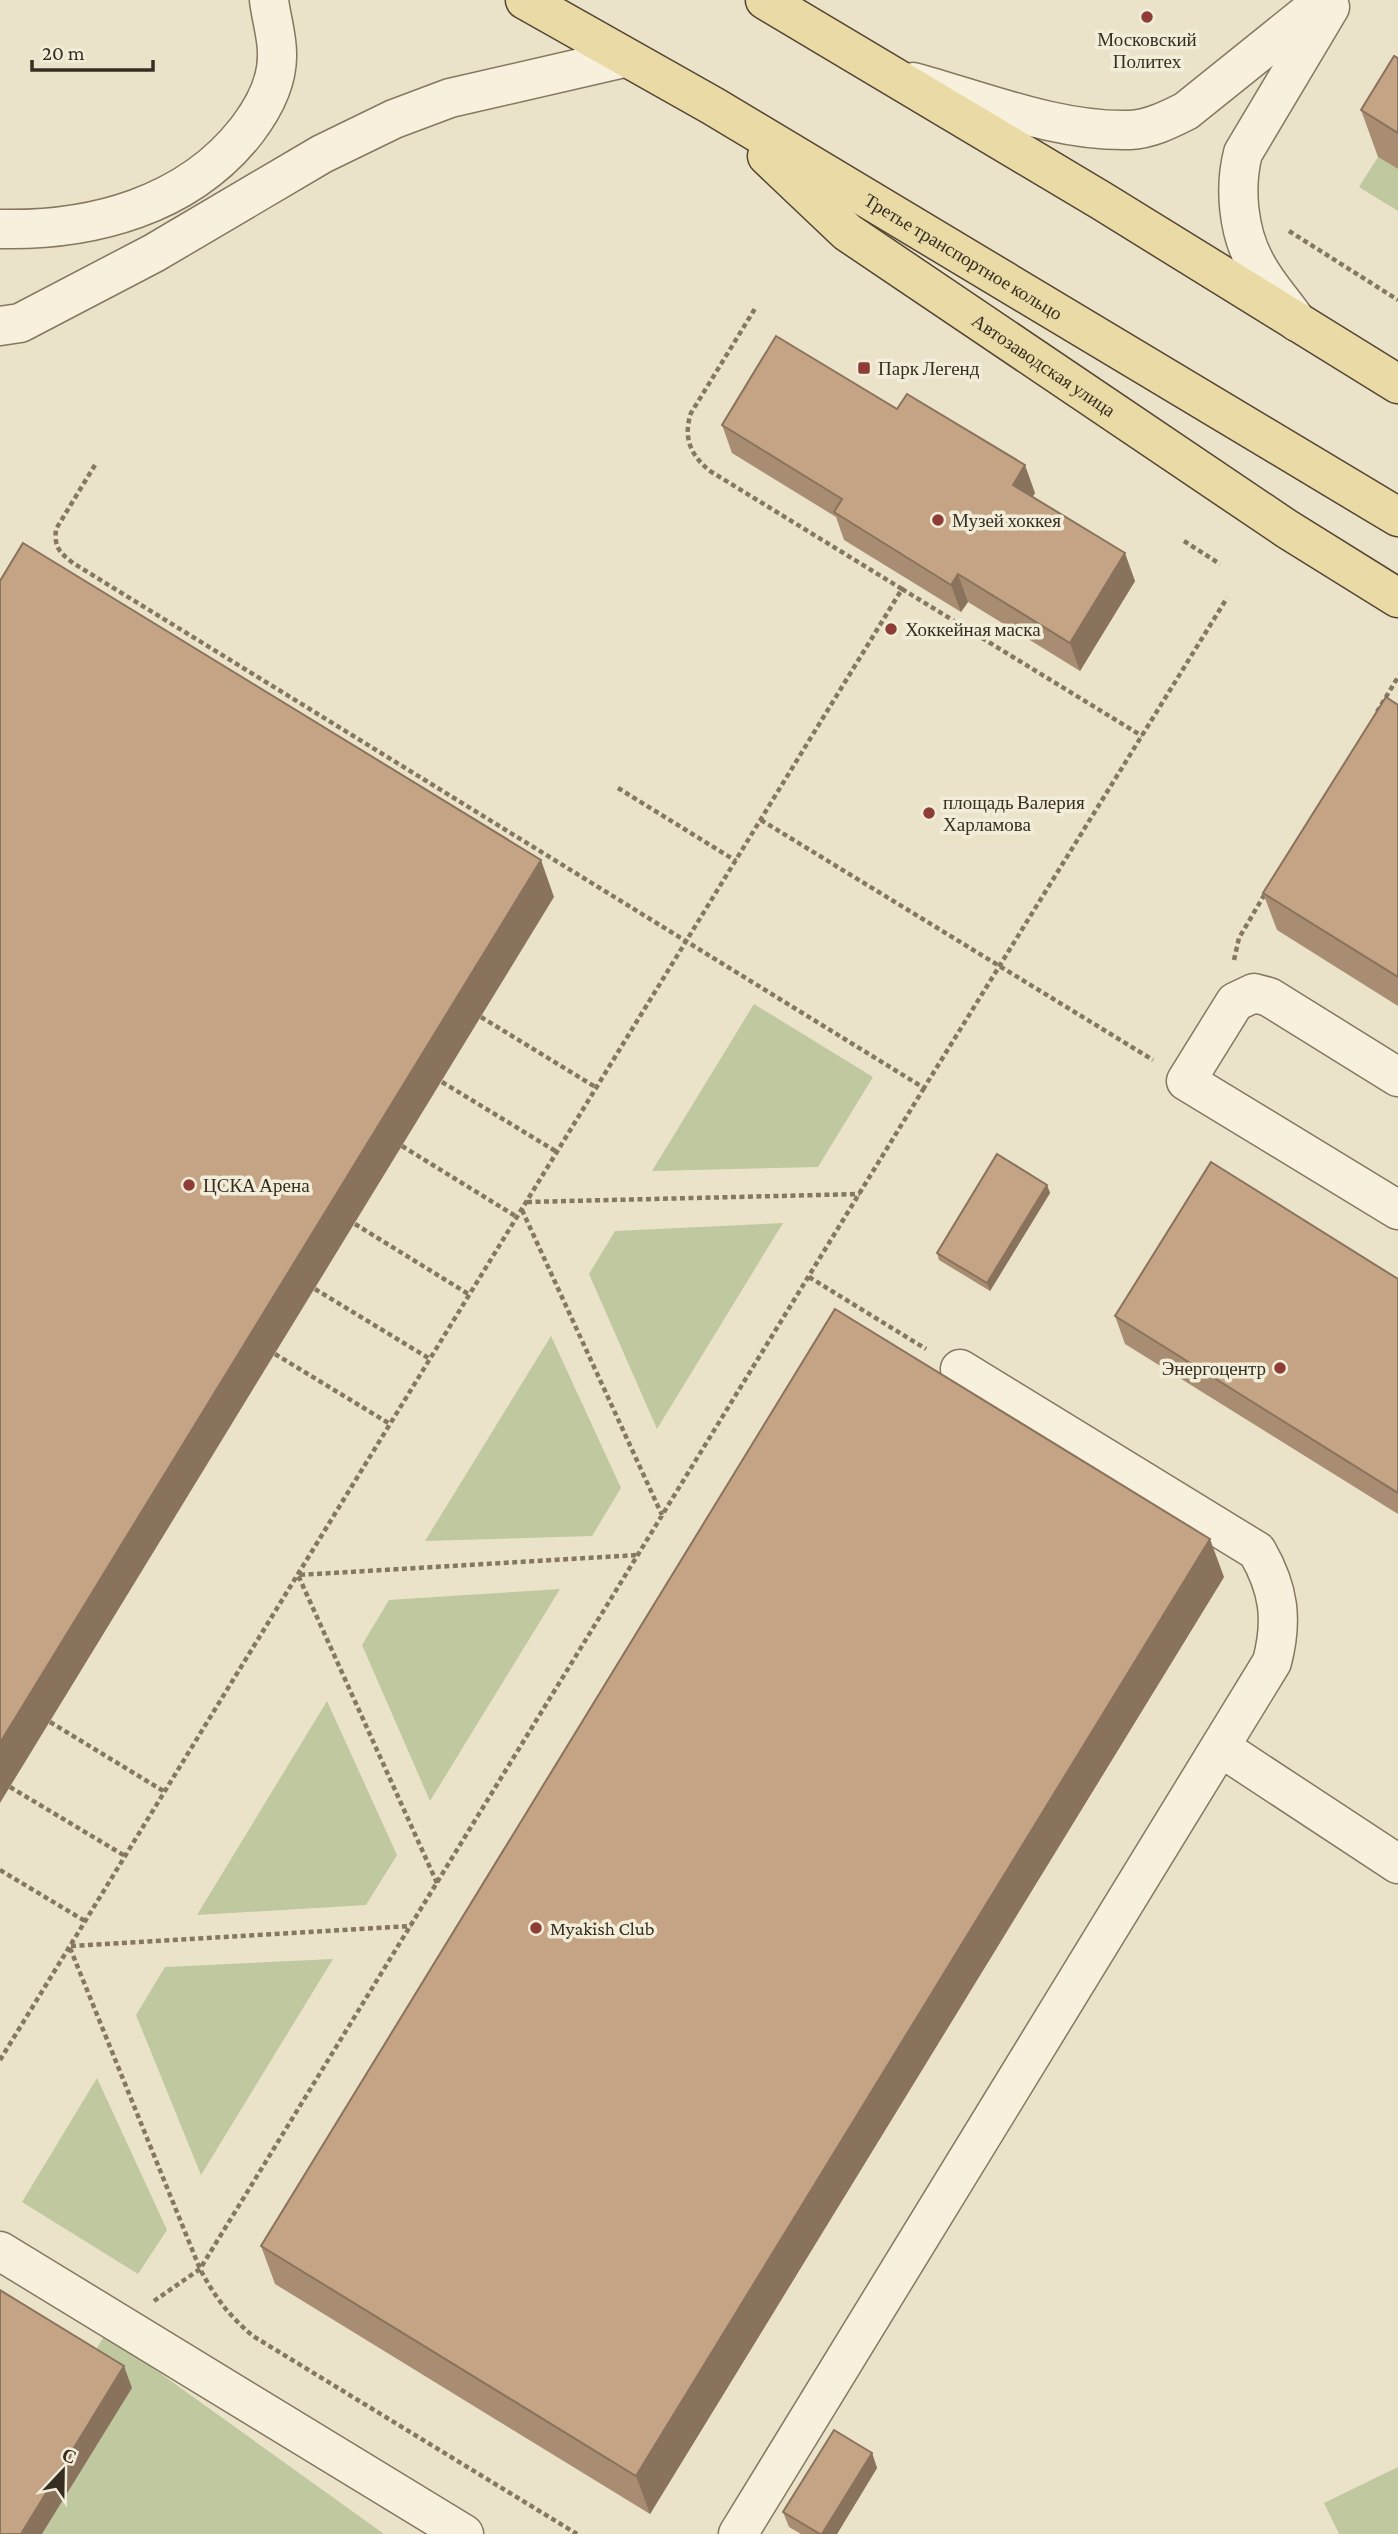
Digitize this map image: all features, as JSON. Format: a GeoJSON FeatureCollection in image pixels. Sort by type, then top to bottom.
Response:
{"type":"FeatureCollection","features":[{"type":"Feature","properties":{"kind":"main road","name":"Третье транспортное кольцо"},"geometry":{"type":"LineString","coordinates":[[525,0],[713,106],[1398,517]]}},
{"type":"Feature","properties":{"kind":"main road"},"geometry":{"type":"LineString","coordinates":[[765,0],[898,78],[1398,384]]}},
{"type":"Feature","properties":{"kind":"main road","name":"Автозаводская улица"},"geometry":{"type":"LineString","coordinates":[[713,106],[847,232],[1287,529],[1398,598]]}},
{"type":"Feature","properties":{"kind":"street"},"geometry":{"type":"LineString","coordinates":[[0,229],[45,230],[113,218],[174,194],[230,152],[265,107],[278,54],[268,0]]}},
{"type":"Feature","properties":{"kind":"street"},"geometry":{"type":"LineString","coordinates":[[898,78],[1065,124],[1131,130],[1161,124],[1186,111],[1324,0]]}},
{"type":"Feature","properties":{"kind":"street"},"geometry":{"type":"LineString","coordinates":[[1297,322],[1255,263],[1240,215],[1238,173],[1243,153],[1334,0]]}},
{"type":"Feature","properties":{"kind":"street"},"geometry":{"type":"LineString","coordinates":[[0,326],[20,323],[154,253],[322,154],[394,119],[450,98],[624,58]]}},
{"type":"Feature","properties":{"kind":"street"},"geometry":{"type":"LineString","coordinates":[[1398,1077],[1269,997],[1254,993],[1235,1002],[1186,1081],[1398,1210]]}},
{"type":"Feature","properties":{"kind":"street"},"geometry":{"type":"LineString","coordinates":[[738,2534],[1272,1662],[1278,1638],[1277,1596],[1270,1575],[1257,1551],[960,1369]]}},
{"type":"Feature","properties":{"kind":"street"},"geometry":{"type":"LineString","coordinates":[[1220,1747],[1398,1864]]}},
{"type":"Feature","properties":{"kind":"street"},"geometry":{"type":"LineString","coordinates":[[0,2251],[464,2534]]}},
{"type":"Feature","properties":{"kind":"path"},"geometry":{"type":"LineString","coordinates":[[1289,231],[1398,300]]}},
{"type":"Feature","properties":{"kind":"path"},"geometry":{"type":"LineString","coordinates":[[756,307],[691,413],[688,424],[689,445],[697,461],[1142,736]]}},
{"type":"Feature","properties":{"kind":"path"},"geometry":{"type":"LineString","coordinates":[[94,465],[56,529],[54,541],[59,552],[924,1088]]}},
{"type":"Feature","properties":{"kind":"path"},"geometry":{"type":"LineString","coordinates":[[1184,541],[1220,564]]}},
{"type":"Feature","properties":{"kind":"path"},"geometry":{"type":"LineString","coordinates":[[0,2060],[902,589]]}},
{"type":"Feature","properties":{"kind":"path"},"geometry":{"type":"LineString","coordinates":[[134,2333],[157,2298],[200,2269],[1227,598]]}},
{"type":"Feature","properties":{"kind":"path"},"geometry":{"type":"LineString","coordinates":[[1369,723],[1398,677]]}},
{"type":"Feature","properties":{"kind":"path"},"geometry":{"type":"LineString","coordinates":[[618,788],[736,861]]}},
{"type":"Feature","properties":{"kind":"path"},"geometry":{"type":"LineString","coordinates":[[761,820],[1186,1081]]}},
{"type":"Feature","properties":{"kind":"path"},"geometry":{"type":"LineString","coordinates":[[1243,996],[1234,962],[1236,949],[1269,888]]}},
{"type":"Feature","properties":{"kind":"path"},"geometry":{"type":"LineString","coordinates":[[481,1017],[597,1087]]}},
{"type":"Feature","properties":{"kind":"path"},"geometry":{"type":"LineString","coordinates":[[442,1082],[557,1152]]}},
{"type":"Feature","properties":{"kind":"path"},"geometry":{"type":"LineString","coordinates":[[402,1146],[517,1217]]}},
{"type":"Feature","properties":{"kind":"path"},"geometry":{"type":"LineString","coordinates":[[527,1202],[860,1194]]}},
{"type":"Feature","properties":{"kind":"path"},"geometry":{"type":"LineString","coordinates":[[522,1210],[662,1516]]}},
{"type":"Feature","properties":{"kind":"path"},"geometry":{"type":"LineString","coordinates":[[355,1224],[470,1295]]}},
{"type":"Feature","properties":{"kind":"path"},"geometry":{"type":"LineString","coordinates":[[809,1277],[960,1369]]}},
{"type":"Feature","properties":{"kind":"path"},"geometry":{"type":"LineString","coordinates":[[315,1289],[430,1359]]}},
{"type":"Feature","properties":{"kind":"path"},"geometry":{"type":"LineString","coordinates":[[275,1354],[390,1424]]}},
{"type":"Feature","properties":{"kind":"path"},"geometry":{"type":"LineString","coordinates":[[298,1575],[638,1555]]}},
{"type":"Feature","properties":{"kind":"path"},"geometry":{"type":"LineString","coordinates":[[298,1575],[437,1883]]}},
{"type":"Feature","properties":{"kind":"path"},"geometry":{"type":"LineString","coordinates":[[50,1722],[165,1792]]}},
{"type":"Feature","properties":{"kind":"path"},"geometry":{"type":"LineString","coordinates":[[10,1787],[125,1856]]}},
{"type":"Feature","properties":{"kind":"path"},"geometry":{"type":"LineString","coordinates":[[0,1870],[85,1921]]}},
{"type":"Feature","properties":{"kind":"path"},"geometry":{"type":"LineString","coordinates":[[70,1946],[411,1926]]}},
{"type":"Feature","properties":{"kind":"path"},"geometry":{"type":"LineString","coordinates":[[70,1946],[200,2269],[217,2301],[253,2336],[578,2534]]}},
{"type":"Feature","properties":{"kind":"green space"},"geometry":{"type":"Polygon","coordinates":[[[1378,157],[1398,169],[1398,211],[1359,187],[1378,157]]]}},
{"type":"Feature","properties":{"kind":"green space"},"geometry":{"type":"Polygon","coordinates":[[[754,1004],[873,1077],[818,1167],[652,1171],[754,1004]]]}},
{"type":"Feature","properties":{"kind":"green space"},"geometry":{"type":"Polygon","coordinates":[[[783,1223],[657,1429],[589,1274],[615,1231],[783,1223]]]}},
{"type":"Feature","properties":{"kind":"green space"},"geometry":{"type":"Polygon","coordinates":[[[551,1336],[621,1488],[592,1536],[425,1541],[551,1336]]]}},
{"type":"Feature","properties":{"kind":"green space"},"geometry":{"type":"Polygon","coordinates":[[[560,1589],[430,1801],[362,1645],[389,1600],[560,1589]]]}},
{"type":"Feature","properties":{"kind":"green space"},"geometry":{"type":"Polygon","coordinates":[[[327,1701],[397,1855],[366,1905],[197,1915],[327,1701]]]}},
{"type":"Feature","properties":{"kind":"green space"},"geometry":{"type":"Polygon","coordinates":[[[333,1959],[201,2175],[136,2015],[165,1967],[333,1959]]]}},
{"type":"Feature","properties":{"kind":"green space"},"geometry":{"type":"Polygon","coordinates":[[[97,2078],[167,2230],[138,2274],[22,2202],[97,2078]]]}},
{"type":"Feature","properties":{"kind":"green space"},"geometry":{"type":"Polygon","coordinates":[[[108,2330],[142,2351],[143,2361],[384,2534],[42,2534],[131,2388],[89,2361],[108,2330]]]}},
{"type":"Feature","properties":{"kind":"green space"},"geometry":{"type":"Polygon","coordinates":[[[1398,2467],[1398,2534],[1339,2534],[1324,2503],[1398,2467]]]}},
{"type":"Feature","properties":{"kind":"building"},"geometry":{"type":"Polygon","coordinates":[[[1394,56],[1398,58],[1398,133],[1361,110],[1394,56]]]}},
{"type":"Feature","properties":{"kind":"building","name":"Музей хоккея"},"geometry":{"type":"Polygon","coordinates":[[[776,336],[897,409],[907,394],[1025,465],[1013,485],[1125,553],[1070,643],[958,574],[951,585],[834,512],[842,499],[722,425],[776,336]]]}},
{"type":"Feature","properties":{"kind":"building","name":"ЦСКА Арена"},"geometry":{"type":"Polygon","coordinates":[[[23,543],[541,860],[0,1743],[0,581],[23,543]]]}},
{"type":"Feature","properties":{"kind":"building"},"geometry":{"type":"Polygon","coordinates":[[[1386,697],[1398,705],[1398,977],[1263,893],[1386,697]]]}},
{"type":"Feature","properties":{"kind":"building"},"geometry":{"type":"Polygon","coordinates":[[[997,1154],[1047,1185],[987,1283],[937,1253],[997,1154]]]}},
{"type":"Feature","properties":{"kind":"building","name":"Энергоцентр"},"geometry":{"type":"Polygon","coordinates":[[[1211,1162],[1398,1279],[1398,1493],[1115,1316],[1211,1162]]]}},
{"type":"Feature","properties":{"kind":"building"},"geometry":{"type":"Polygon","coordinates":[[[835,1309],[1210,1539],[636,2476],[261,2246],[835,1309]]]}},
{"type":"Feature","properties":{"kind":"building"},"geometry":{"type":"Polygon","coordinates":[[[0,2290],[124,2366],[21,2534],[0,2534],[0,2290]]]}},
{"type":"Feature","properties":{"kind":"building"},"geometry":{"type":"Polygon","coordinates":[[[834,2430],[872,2453],[820,2534],[783,2512],[834,2430]]]}},
{"type":"Feature","properties":{"kind":"place","name":"Московский Политех"},"geometry":{"type":"Point","coordinates":[1147,17]}},
{"type":"Feature","properties":{"kind":"place","name":"Парк Легенд"},"geometry":{"type":"Point","coordinates":[864,368]}},
{"type":"Feature","properties":{"kind":"place","name":"Музей хоккея"},"geometry":{"type":"Point","coordinates":[938,520]}},
{"type":"Feature","properties":{"kind":"place","name":"Хоккейная маска"},"geometry":{"type":"Point","coordinates":[891,629]}},
{"type":"Feature","properties":{"kind":"place","name":"площадь Валерия Харламова"},"geometry":{"type":"Point","coordinates":[929,813]}},
{"type":"Feature","properties":{"kind":"place","name":"ЦСКА Арена"},"geometry":{"type":"Point","coordinates":[189,1185]}},
{"type":"Feature","properties":{"kind":"place","name":"Энергоцентр"},"geometry":{"type":"Point","coordinates":[1280,1368]}},
{"type":"Feature","properties":{"kind":"place","name":"Myakish Club"},"geometry":{"type":"Point","coordinates":[536,1928]}}]}
